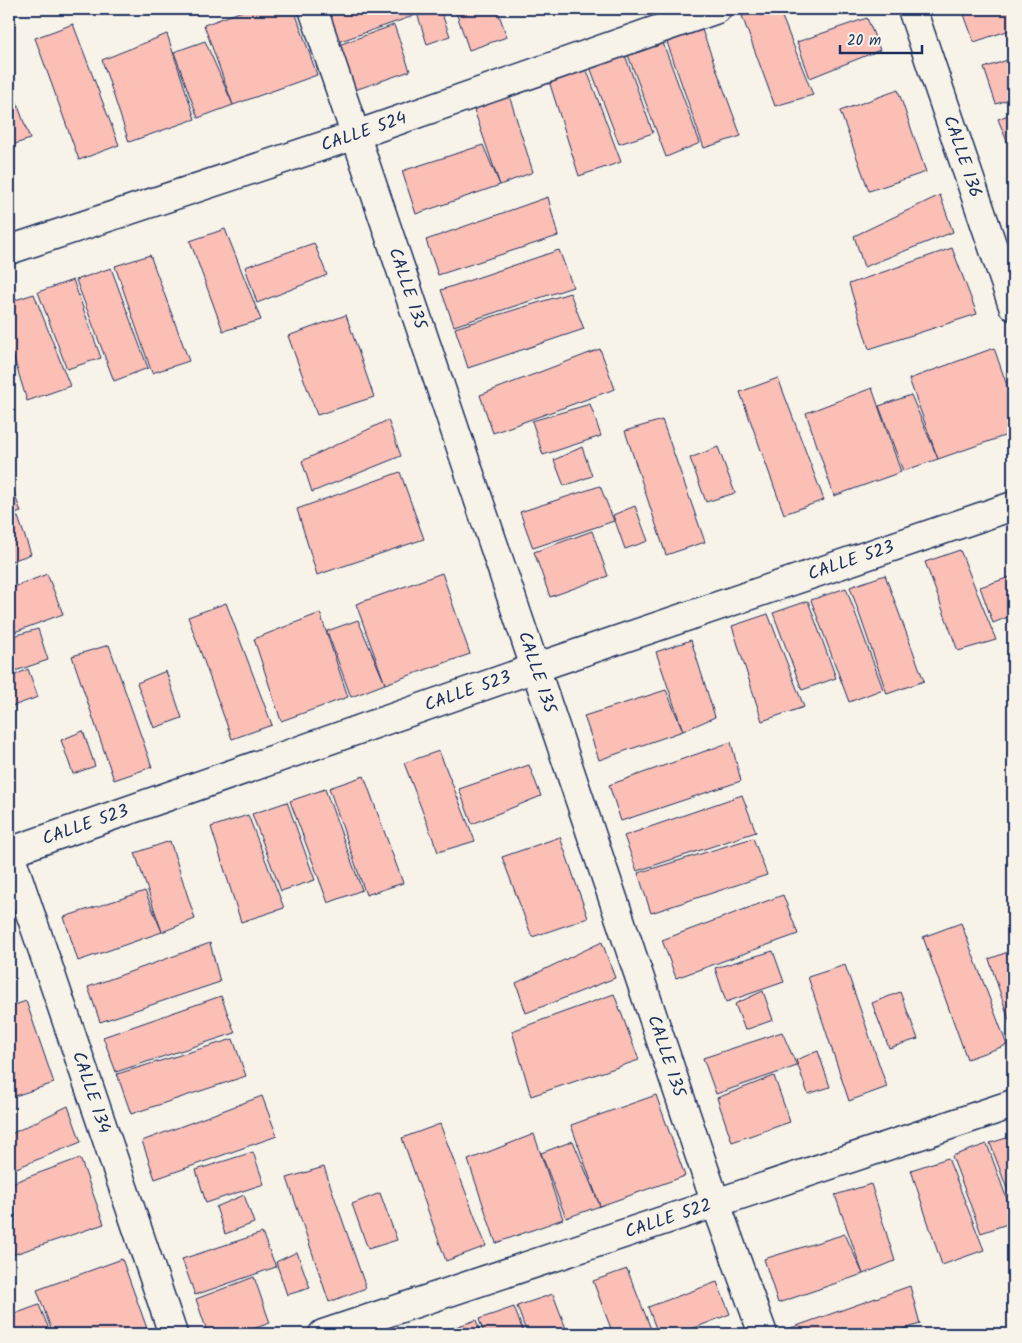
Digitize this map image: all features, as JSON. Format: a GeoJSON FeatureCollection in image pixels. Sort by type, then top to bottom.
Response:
{"type":"FeatureCollection","features":[{"type":"Feature","properties":{"kind":"street","name":"CALLE 135"},"geometry":{"type":"LineString","coordinates":[[312,9],[716,1204],[763,1334]]}},
{"type":"Feature","properties":{"kind":"street","name":"CALLE 524"},"geometry":{"type":"LineString","coordinates":[[9,250],[356,135],[717,9]]}},
{"type":"Feature","properties":{"kind":"street","name":"CALLE 136"},"geometry":{"type":"LineString","coordinates":[[912,9],[1013,306]]}},
{"type":"Feature","properties":{"kind":"street","name":"CALLE 523"},"geometry":{"type":"LineString","coordinates":[[9,852],[535,668],[1013,506]]}},
{"type":"Feature","properties":{"kind":"street","name":"CALLE 134"},"geometry":{"type":"LineString","coordinates":[[9,852],[173,1334]]}},
{"type":"Feature","properties":{"kind":"street","name":"CALLE 522"},"geometry":{"type":"LineString","coordinates":[[323,1334],[1013,1104]]}},
{"type":"Feature","properties":{"kind":"building"},"geometry":{"type":"Polygon","coordinates":[[[248,9],[294,9],[317,75],[233,105],[204,25],[248,9]]]}},
{"type":"Feature","properties":{"kind":"building"},"geometry":{"type":"Polygon","coordinates":[[[323,9],[413,9],[416,15],[335,43],[323,9]]]}},
{"type":"Feature","properties":{"kind":"building"},"geometry":{"type":"Polygon","coordinates":[[[440,9],[450,36],[427,44],[416,10],[440,9]]]}},
{"type":"Feature","properties":{"kind":"building"},"geometry":{"type":"Polygon","coordinates":[[[455,9],[497,9],[507,37],[469,50],[455,9]]]}},
{"type":"Feature","properties":{"kind":"building"},"geometry":{"type":"Polygon","coordinates":[[[765,9],[779,9],[813,95],[775,106],[742,16],[765,9]]]}},
{"type":"Feature","properties":{"kind":"building"},"geometry":{"type":"Polygon","coordinates":[[[962,9],[1013,9],[1013,29],[974,42],[962,9]]]}},
{"type":"Feature","properties":{"kind":"building"},"geometry":{"type":"Polygon","coordinates":[[[867,18],[880,50],[810,78],[797,42],[867,18]]]}},
{"type":"Feature","properties":{"kind":"building"},"geometry":{"type":"Polygon","coordinates":[[[73,24],[119,145],[79,160],[35,38],[73,24]]]}},
{"type":"Feature","properties":{"kind":"building"},"geometry":{"type":"Polygon","coordinates":[[[394,25],[410,71],[352,91],[336,46],[394,25]]]}},
{"type":"Feature","properties":{"kind":"building"},"geometry":{"type":"Polygon","coordinates":[[[702,30],[741,136],[704,148],[667,42],[702,30]]]}},
{"type":"Feature","properties":{"kind":"building"},"geometry":{"type":"Polygon","coordinates":[[[167,34],[195,119],[129,142],[102,60],[167,34]]]}},
{"type":"Feature","properties":{"kind":"building"},"geometry":{"type":"Polygon","coordinates":[[[205,41],[233,105],[198,118],[174,52],[205,41]]]}},
{"type":"Feature","properties":{"kind":"building"},"geometry":{"type":"Polygon","coordinates":[[[663,43],[700,143],[666,157],[628,55],[663,43]]]}},
{"type":"Feature","properties":{"kind":"building"},"geometry":{"type":"Polygon","coordinates":[[[625,55],[653,133],[619,144],[590,67],[625,55]]]}},
{"type":"Feature","properties":{"kind":"building"},"geometry":{"type":"Polygon","coordinates":[[[1013,58],[1013,98],[996,104],[984,68],[1013,58]]]}},
{"type":"Feature","properties":{"kind":"building"},"geometry":{"type":"Polygon","coordinates":[[[586,68],[621,162],[579,176],[549,81],[586,68]]]}},
{"type":"Feature","properties":{"kind":"building"},"geometry":{"type":"Polygon","coordinates":[[[898,90],[926,172],[869,191],[840,111],[898,90]]]}},
{"type":"Feature","properties":{"kind":"building"},"geometry":{"type":"Polygon","coordinates":[[[13,92],[30,139],[9,146],[9,94],[13,92]]]}},
{"type":"Feature","properties":{"kind":"building"},"geometry":{"type":"Polygon","coordinates":[[[509,95],[533,172],[500,185],[473,107],[509,95]]]}},
{"type":"Feature","properties":{"kind":"building"},"geometry":{"type":"Polygon","coordinates":[[[1013,113],[1013,153],[1012,154],[998,119],[1013,113]]]}},
{"type":"Feature","properties":{"kind":"building"},"geometry":{"type":"Polygon","coordinates":[[[483,145],[500,185],[416,214],[402,171],[483,145]]]}},
{"type":"Feature","properties":{"kind":"building"},"geometry":{"type":"Polygon","coordinates":[[[940,195],[953,232],[864,267],[854,236],[940,195]]]}},
{"type":"Feature","properties":{"kind":"building"},"geometry":{"type":"Polygon","coordinates":[[[548,197],[558,236],[438,275],[426,240],[548,197]]]}},
{"type":"Feature","properties":{"kind":"building"},"geometry":{"type":"Polygon","coordinates":[[[225,229],[261,320],[223,331],[190,241],[225,229]]]}},
{"type":"Feature","properties":{"kind":"building"},"geometry":{"type":"Polygon","coordinates":[[[314,243],[327,275],[257,303],[245,267],[314,243]]]}},
{"type":"Feature","properties":{"kind":"building"},"geometry":{"type":"Polygon","coordinates":[[[952,248],[977,314],[869,349],[849,284],[952,248]]]}},
{"type":"Feature","properties":{"kind":"building"},"geometry":{"type":"Polygon","coordinates":[[[559,250],[573,287],[454,326],[441,290],[559,250]]]}},
{"type":"Feature","properties":{"kind":"building"},"geometry":{"type":"Polygon","coordinates":[[[150,255],[189,361],[152,373],[115,266],[150,255]]]}},
{"type":"Feature","properties":{"kind":"building"},"geometry":{"type":"Polygon","coordinates":[[[111,268],[148,368],[114,381],[76,280],[111,268]]]}},
{"type":"Feature","properties":{"kind":"building"},"geometry":{"type":"Polygon","coordinates":[[[73,280],[101,358],[67,369],[38,292],[73,280]]]}},
{"type":"Feature","properties":{"kind":"building"},"geometry":{"type":"Polygon","coordinates":[[[570,293],[584,329],[468,368],[455,328],[570,293]]]}},
{"type":"Feature","properties":{"kind":"building"},"geometry":{"type":"Polygon","coordinates":[[[34,294],[70,386],[27,401],[9,342],[9,302],[34,294]]]}},
{"type":"Feature","properties":{"kind":"building"},"geometry":{"type":"Polygon","coordinates":[[[346,315],[374,397],[317,415],[288,336],[346,315]]]}},
{"type":"Feature","properties":{"kind":"building"},"geometry":{"type":"Polygon","coordinates":[[[994,348],[1013,403],[1013,433],[938,459],[909,379],[994,348]]]}},
{"type":"Feature","properties":{"kind":"building"},"geometry":{"type":"Polygon","coordinates":[[[600,349],[615,389],[493,433],[480,395],[600,349]]]}},
{"type":"Feature","properties":{"kind":"building"},"geometry":{"type":"Polygon","coordinates":[[[778,378],[824,500],[784,514],[740,392],[778,378]]]}},
{"type":"Feature","properties":{"kind":"building"},"geometry":{"type":"Polygon","coordinates":[[[872,388],[901,472],[834,496],[806,413],[872,388]]]}},
{"type":"Feature","properties":{"kind":"building"},"geometry":{"type":"Polygon","coordinates":[[[911,395],[938,459],[903,471],[879,406],[911,395]]]}},
{"type":"Feature","properties":{"kind":"building"},"geometry":{"type":"Polygon","coordinates":[[[590,404],[601,436],[543,455],[532,421],[590,404]]]}},
{"type":"Feature","properties":{"kind":"building"},"geometry":{"type":"Polygon","coordinates":[[[388,420],[401,456],[312,492],[302,461],[388,420]]]}},
{"type":"Feature","properties":{"kind":"building"},"geometry":{"type":"Polygon","coordinates":[[[662,420],[705,542],[666,555],[625,431],[662,420]]]}},
{"type":"Feature","properties":{"kind":"building"},"geometry":{"type":"Polygon","coordinates":[[[582,447],[592,476],[564,486],[554,460],[582,447]]]}},
{"type":"Feature","properties":{"kind":"building"},"geometry":{"type":"Polygon","coordinates":[[[718,447],[735,493],[706,502],[690,458],[718,447]]]}},
{"type":"Feature","properties":{"kind":"building"},"geometry":{"type":"Polygon","coordinates":[[[400,472],[424,539],[317,575],[297,509],[400,472]]]}},
{"type":"Feature","properties":{"kind":"building"},"geometry":{"type":"Polygon","coordinates":[[[9,479],[21,512],[9,516],[9,479]]]}},
{"type":"Feature","properties":{"kind":"building"},"geometry":{"type":"Polygon","coordinates":[[[600,486],[614,521],[533,548],[520,512],[600,486]]]}},
{"type":"Feature","properties":{"kind":"building"},"geometry":{"type":"Polygon","coordinates":[[[635,506],[648,541],[625,549],[613,515],[635,506]]]}},
{"type":"Feature","properties":{"kind":"building"},"geometry":{"type":"Polygon","coordinates":[[[18,517],[31,554],[9,562],[9,520],[18,517]]]}},
{"type":"Feature","properties":{"kind":"building"},"geometry":{"type":"Polygon","coordinates":[[[592,531],[608,576],[550,597],[534,552],[592,531]]]}},
{"type":"Feature","properties":{"kind":"building"},"geometry":{"type":"Polygon","coordinates":[[[960,550],[996,640],[958,651],[925,562],[960,550]]]}},
{"type":"Feature","properties":{"kind":"building"},"geometry":{"type":"Polygon","coordinates":[[[442,573],[470,654],[385,684],[356,604],[442,573]]]}},
{"type":"Feature","properties":{"kind":"building"},"geometry":{"type":"Polygon","coordinates":[[[47,574],[63,614],[9,634],[9,589],[47,574]]]}},
{"type":"Feature","properties":{"kind":"building"},"geometry":{"type":"Polygon","coordinates":[[[885,575],[924,681],[887,694],[850,587],[885,575]]]}},
{"type":"Feature","properties":{"kind":"building"},"geometry":{"type":"Polygon","coordinates":[[[1013,576],[1013,615],[993,623],[980,587],[1013,576]]]}},
{"type":"Feature","properties":{"kind":"building"},"geometry":{"type":"Polygon","coordinates":[[[846,588],[883,689],[849,702],[811,600],[846,588]]]}},
{"type":"Feature","properties":{"kind":"building"},"geometry":{"type":"Polygon","coordinates":[[[808,601],[836,678],[802,690],[773,613],[808,601]]]}},
{"type":"Feature","properties":{"kind":"building"},"geometry":{"type":"Polygon","coordinates":[[[226,603],[272,725],[232,739],[188,617],[226,603]]]}},
{"type":"Feature","properties":{"kind":"building"},"geometry":{"type":"Polygon","coordinates":[[[320,613],[348,697],[281,721],[254,639],[320,613]]]}},
{"type":"Feature","properties":{"kind":"building"},"geometry":{"type":"Polygon","coordinates":[[[768,614],[804,707],[762,721],[732,626],[768,614]]]}},
{"type":"Feature","properties":{"kind":"building"},"geometry":{"type":"Polygon","coordinates":[[[358,620],[385,684],[351,697],[327,631],[358,620]]]}},
{"type":"Feature","properties":{"kind":"building"},"geometry":{"type":"Polygon","coordinates":[[[38,629],[48,660],[9,673],[9,637],[38,629]]]}},
{"type":"Feature","properties":{"kind":"building"},"geometry":{"type":"Polygon","coordinates":[[[691,640],[715,717],[683,731],[656,652],[691,640]]]}},
{"type":"Feature","properties":{"kind":"building"},"geometry":{"type":"Polygon","coordinates":[[[109,645],[152,767],[114,780],[72,656],[109,645]]]}},
{"type":"Feature","properties":{"kind":"building"},"geometry":{"type":"Polygon","coordinates":[[[28,669],[38,697],[10,707],[9,678],[28,669]]]}},
{"type":"Feature","properties":{"kind":"building"},"geometry":{"type":"Polygon","coordinates":[[[166,671],[182,718],[154,728],[137,683],[166,671]]]}},
{"type":"Feature","properties":{"kind":"building"},"geometry":{"type":"Polygon","coordinates":[[[666,690],[683,731],[599,760],[584,716],[666,690]]]}},
{"type":"Feature","properties":{"kind":"building"},"geometry":{"type":"Polygon","coordinates":[[[83,731],[95,766],[73,774],[61,740],[83,731]]]}},
{"type":"Feature","properties":{"kind":"building"},"geometry":{"type":"Polygon","coordinates":[[[731,742],[741,781],[621,821],[609,785],[731,742]]]}},
{"type":"Feature","properties":{"kind":"building"},"geometry":{"type":"Polygon","coordinates":[[[439,751],[475,841],[438,852],[404,763],[439,751]]]}},
{"type":"Feature","properties":{"kind":"building"},"geometry":{"type":"Polygon","coordinates":[[[529,765],[541,796],[472,824],[459,789],[529,765]]]}},
{"type":"Feature","properties":{"kind":"building"},"geometry":{"type":"Polygon","coordinates":[[[364,776],[403,883],[366,895],[329,788],[364,776]]]}},
{"type":"Feature","properties":{"kind":"building"},"geometry":{"type":"Polygon","coordinates":[[[325,789],[362,890],[328,903],[290,801],[325,789]]]}},
{"type":"Feature","properties":{"kind":"building"},"geometry":{"type":"Polygon","coordinates":[[[742,795],[756,832],[637,871],[624,836],[742,795]]]}},
{"type":"Feature","properties":{"kind":"building"},"geometry":{"type":"Polygon","coordinates":[[[287,802],[315,880],[281,891],[252,814],[287,802]]]}},
{"type":"Feature","properties":{"kind":"building"},"geometry":{"type":"Polygon","coordinates":[[[248,815],[284,908],[241,922],[211,827],[248,815]]]}},
{"type":"Feature","properties":{"kind":"building"},"geometry":{"type":"Polygon","coordinates":[[[560,837],[588,918],[532,937],[502,857],[560,837]]]}},
{"type":"Feature","properties":{"kind":"building"},"geometry":{"type":"Polygon","coordinates":[[[753,838],[767,875],[651,913],[638,873],[753,838]]]}},
{"type":"Feature","properties":{"kind":"building"},"geometry":{"type":"Polygon","coordinates":[[[170,841],[195,919],[162,932],[135,853],[170,841]]]}},
{"type":"Feature","properties":{"kind":"building"},"geometry":{"type":"Polygon","coordinates":[[[145,891],[162,932],[78,961],[64,917],[145,891]]]}},
{"type":"Feature","properties":{"kind":"building"},"geometry":{"type":"Polygon","coordinates":[[[783,895],[798,934],[676,978],[662,940],[783,895]]]}},
{"type":"Feature","properties":{"kind":"building"},"geometry":{"type":"Polygon","coordinates":[[[961,923],[1007,1045],[967,1059],[923,937],[961,923]]]}},
{"type":"Feature","properties":{"kind":"building"},"geometry":{"type":"Polygon","coordinates":[[[602,942],[615,978],[526,1013],[516,983],[602,942]]]}},
{"type":"Feature","properties":{"kind":"building"},"geometry":{"type":"Polygon","coordinates":[[[210,943],[220,982],[100,1022],[88,987],[210,943]]]}},
{"type":"Feature","properties":{"kind":"building"},"geometry":{"type":"Polygon","coordinates":[[[1013,950],[1013,1032],[989,959],[1013,950]]]}},
{"type":"Feature","properties":{"kind":"building"},"geometry":{"type":"Polygon","coordinates":[[[773,951],[784,982],[726,1002],[715,968],[773,951]]]}},
{"type":"Feature","properties":{"kind":"building"},"geometry":{"type":"Polygon","coordinates":[[[845,965],[887,1087],[849,1101],[808,977],[845,965]]]}},
{"type":"Feature","properties":{"kind":"building"},"geometry":{"type":"Polygon","coordinates":[[[763,991],[773,1020],[745,1030],[735,1004],[763,991]]]}},
{"type":"Feature","properties":{"kind":"building"},"geometry":{"type":"Polygon","coordinates":[[[900,992],[918,1039],[889,1048],[872,1003],[900,992]]]}},
{"type":"Feature","properties":{"kind":"building"},"geometry":{"type":"Polygon","coordinates":[[[614,994],[639,1060],[531,1096],[512,1031],[614,994]]]}},
{"type":"Feature","properties":{"kind":"building"},"geometry":{"type":"Polygon","coordinates":[[[221,996],[235,1033],[116,1072],[103,1037],[221,996]]]}},
{"type":"Feature","properties":{"kind":"building"},"geometry":{"type":"Polygon","coordinates":[[[26,1001],[54,1083],[9,1098],[9,1007],[26,1001]]]}},
{"type":"Feature","properties":{"kind":"building"},"geometry":{"type":"Polygon","coordinates":[[[782,1032],[797,1066],[716,1094],[703,1058],[782,1032]]]}},
{"type":"Feature","properties":{"kind":"building"},"geometry":{"type":"Polygon","coordinates":[[[233,1039],[246,1076],[131,1114],[117,1074],[233,1039]]]}},
{"type":"Feature","properties":{"kind":"building"},"geometry":{"type":"Polygon","coordinates":[[[818,1051],[830,1087],[808,1094],[796,1060],[818,1051]]]}},
{"type":"Feature","properties":{"kind":"building"},"geometry":{"type":"Polygon","coordinates":[[[774,1076],[790,1122],[732,1142],[717,1098],[774,1076]]]}},
{"type":"Feature","properties":{"kind":"building"},"geometry":{"type":"Polygon","coordinates":[[[656,1095],[685,1176],[600,1206],[571,1125],[656,1095]]]}},
{"type":"Feature","properties":{"kind":"building"},"geometry":{"type":"Polygon","coordinates":[[[262,1096],[277,1136],[155,1179],[142,1141],[262,1096]]]}},
{"type":"Feature","properties":{"kind":"building"},"geometry":{"type":"Polygon","coordinates":[[[68,1106],[81,1142],[9,1171],[9,1135],[68,1106]]]}},
{"type":"Feature","properties":{"kind":"building"},"geometry":{"type":"Polygon","coordinates":[[[440,1124],[486,1246],[446,1261],[402,1138],[440,1124]]]}},
{"type":"Feature","properties":{"kind":"building"},"geometry":{"type":"Polygon","coordinates":[[[534,1134],[563,1219],[496,1243],[468,1160],[534,1134]]]}},
{"type":"Feature","properties":{"kind":"building"},"geometry":{"type":"Polygon","coordinates":[[[1013,1136],[1013,1205],[990,1143],[1013,1136]]]}},
{"type":"Feature","properties":{"kind":"building"},"geometry":{"type":"Polygon","coordinates":[[[573,1141],[600,1206],[566,1218],[541,1153],[573,1141]]]}},
{"type":"Feature","properties":{"kind":"building"},"geometry":{"type":"Polygon","coordinates":[[[987,1144],[1013,1216],[1013,1222],[981,1233],[952,1156],[987,1144]]]}},
{"type":"Feature","properties":{"kind":"building"},"geometry":{"type":"Polygon","coordinates":[[[253,1152],[264,1184],[206,1203],[196,1170],[253,1152]]]}},
{"type":"Feature","properties":{"kind":"building"},"geometry":{"type":"Polygon","coordinates":[[[80,1158],[104,1224],[9,1256],[9,1184],[80,1158]]]}},
{"type":"Feature","properties":{"kind":"building"},"geometry":{"type":"Polygon","coordinates":[[[948,1158],[984,1250],[942,1265],[911,1170],[948,1158]]]}},
{"type":"Feature","properties":{"kind":"building"},"geometry":{"type":"Polygon","coordinates":[[[324,1167],[366,1288],[329,1302],[287,1178],[324,1167]]]}},
{"type":"Feature","properties":{"kind":"building"},"geometry":{"type":"Polygon","coordinates":[[[871,1184],[895,1261],[863,1274],[835,1195],[871,1184]]]}},
{"type":"Feature","properties":{"kind":"building"},"geometry":{"type":"Polygon","coordinates":[[[380,1193],[397,1240],[368,1249],[352,1204],[380,1193]]]}},
{"type":"Feature","properties":{"kind":"building"},"geometry":{"type":"Polygon","coordinates":[[[244,1195],[254,1223],[225,1234],[216,1207],[244,1195]]]}},
{"type":"Feature","properties":{"kind":"building"},"geometry":{"type":"Polygon","coordinates":[[[262,1233],[276,1267],[195,1295],[182,1259],[262,1233]]]}},
{"type":"Feature","properties":{"kind":"building"},"geometry":{"type":"Polygon","coordinates":[[[845,1234],[863,1274],[778,1303],[764,1259],[845,1234]]]}},
{"type":"Feature","properties":{"kind":"building"},"geometry":{"type":"Polygon","coordinates":[[[297,1252],[310,1288],[287,1295],[276,1262],[297,1252]]]}},
{"type":"Feature","properties":{"kind":"building"},"geometry":{"type":"Polygon","coordinates":[[[122,1259],[149,1334],[53,1334],[37,1290],[122,1259]]]}},
{"type":"Feature","properties":{"kind":"building"},"geometry":{"type":"Polygon","coordinates":[[[627,1269],[653,1334],[613,1334],[593,1281],[627,1269]]]}},
{"type":"Feature","properties":{"kind":"building"},"geometry":{"type":"Polygon","coordinates":[[[254,1277],[270,1323],[238,1334],[208,1334],[196,1299],[254,1277]]]}},
{"type":"Feature","properties":{"kind":"building"},"geometry":{"type":"Polygon","coordinates":[[[717,1282],[730,1314],[679,1334],[658,1334],[648,1307],[717,1282]]]}},
{"type":"Feature","properties":{"kind":"building"},"geometry":{"type":"Polygon","coordinates":[[[910,1286],[920,1324],[890,1334],[790,1334],[788,1329],[910,1286]]]}},
{"type":"Feature","properties":{"kind":"building"},"geometry":{"type":"Polygon","coordinates":[[[553,1294],[568,1334],[527,1334],[517,1306],[553,1294]]]}},
{"type":"Feature","properties":{"kind":"building"},"geometry":{"type":"Polygon","coordinates":[[[39,1305],[51,1334],[14,1334],[9,1316],[39,1305]]]}},
{"type":"Feature","properties":{"kind":"building"},"geometry":{"type":"Polygon","coordinates":[[[514,1307],[524,1334],[484,1334],[479,1319],[514,1307]]]}},
{"type":"Feature","properties":{"kind":"building"},"geometry":{"type":"Polygon","coordinates":[[[476,1320],[481,1334],[442,1334],[441,1332],[476,1320]]]}}]}
